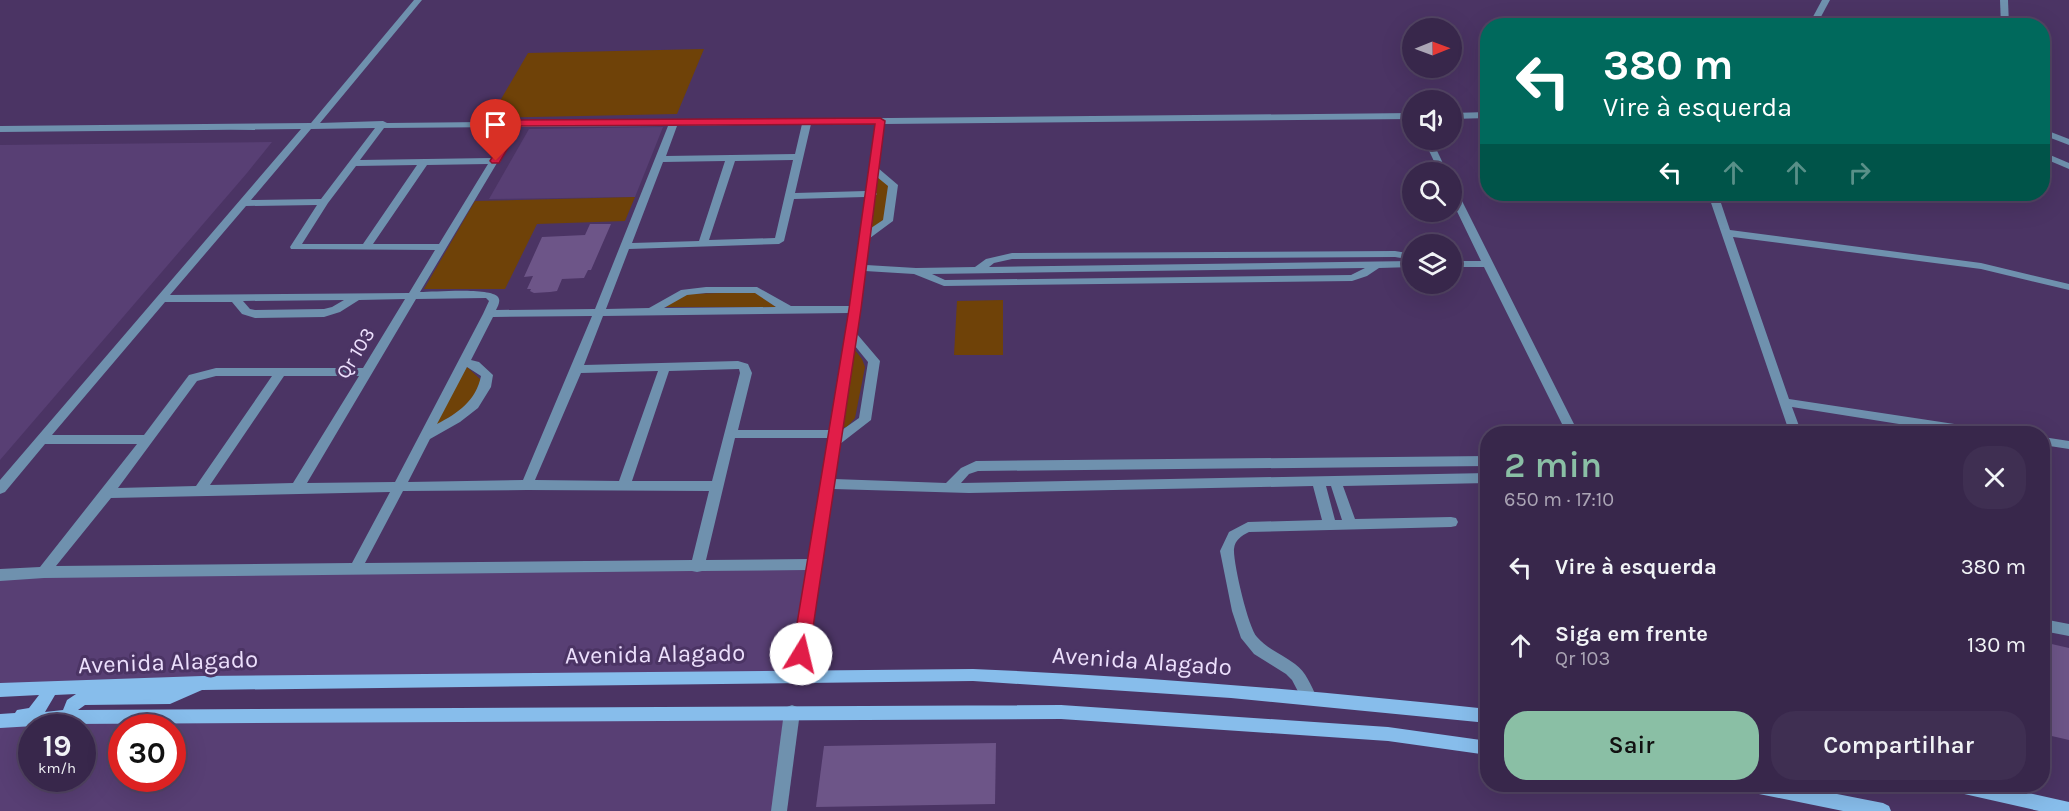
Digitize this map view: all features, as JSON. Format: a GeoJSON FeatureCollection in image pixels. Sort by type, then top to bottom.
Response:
{"type":"FeatureCollection","features":[{"type":"Feature","properties":{"kind":"main road","name":"Avenida Alagado"},"geometry":{"type":"LineString","coordinates":[[0,690],[202,683],[974,675],[1064,678],[1309,698],[1480,715]]}},
{"type":"Feature","properties":{"kind":"main road"},"geometry":{"type":"LineString","coordinates":[[70,714],[72,705],[82,698],[170,698],[202,683]]}},
{"type":"Feature","properties":{"kind":"main road"},"geometry":{"type":"LineString","coordinates":[[0,715],[33,714],[43,703],[50,690]]}},
{"type":"Feature","properties":{"kind":"main road"},"geometry":{"type":"LineString","coordinates":[[96,717],[1061,712],[1388,734],[1480,747]]}},
{"type":"Feature","properties":{"kind":"main road"},"geometry":{"type":"LineString","coordinates":[[0,721],[18,720]]}},
{"type":"Feature","properties":{"kind":"main road"},"geometry":{"type":"LineString","coordinates":[[1784,792],[1883,811]]}},
{"type":"Feature","properties":{"kind":"main road"},"geometry":{"type":"LineString","coordinates":[[1987,792],[2069,810]]}},
{"type":"Feature","properties":{"kind":"street"},"geometry":{"type":"LineString","coordinates":[[0,489],[418,0]]}},
{"type":"Feature","properties":{"kind":"street"},"geometry":{"type":"LineString","coordinates":[[1816,18],[1826,0]]}},
{"type":"Feature","properties":{"kind":"street"},"geometry":{"type":"LineString","coordinates":[[2004,0],[2005,18]]}},
{"type":"Feature","properties":{"kind":"street"},"geometry":{"type":"LineString","coordinates":[[1462,116],[1480,115]]}},
{"type":"Feature","properties":{"kind":"street"},"geometry":{"type":"LineString","coordinates":[[0,129],[1402,116]]}},
{"type":"Feature","properties":{"kind":"street"},"geometry":{"type":"LineString","coordinates":[[797,676],[829,484],[872,194],[880,121]]}},
{"type":"Feature","properties":{"kind":"street","name":"Qr 103"},"geometry":{"type":"LineString","coordinates":[[297,488],[518,123]]}},
{"type":"Feature","properties":{"kind":"street"},"geometry":{"type":"LineString","coordinates":[[527,485],[577,369],[674,123]]}},
{"type":"Feature","properties":{"kind":"street"},"geometry":{"type":"LineString","coordinates":[[626,246],[779,241],[807,123]]}},
{"type":"Feature","properties":{"kind":"street"},"geometry":{"type":"LineString","coordinates":[[383,124],[324,202],[295,247],[442,247]]}},
{"type":"Feature","properties":{"kind":"street"},"geometry":{"type":"LineString","coordinates":[[2050,135],[2069,142]]}},
{"type":"Feature","properties":{"kind":"street"},"geometry":{"type":"LineString","coordinates":[[659,159],[800,157]]}},
{"type":"Feature","properties":{"kind":"street"},"geometry":{"type":"LineString","coordinates":[[703,244],[731,158]]}},
{"type":"Feature","properties":{"kind":"street"},"geometry":{"type":"LineString","coordinates":[[2050,158],[2069,166]]}},
{"type":"Feature","properties":{"kind":"street"},"geometry":{"type":"LineString","coordinates":[[353,163],[496,161]]}},
{"type":"Feature","properties":{"kind":"street"},"geometry":{"type":"LineString","coordinates":[[366,248],[424,162]]}},
{"type":"Feature","properties":{"kind":"street"},"geometry":{"type":"LineString","coordinates":[[866,236],[888,221],[893,185],[875,170]]}},
{"type":"Feature","properties":{"kind":"street"},"geometry":{"type":"LineString","coordinates":[[791,196],[872,194]]}},
{"type":"Feature","properties":{"kind":"street"},"geometry":{"type":"LineString","coordinates":[[1716,201],[1793,426]]}},
{"type":"Feature","properties":{"kind":"street"},"geometry":{"type":"LineString","coordinates":[[243,203],[324,202]]}},
{"type":"Feature","properties":{"kind":"street"},"geometry":{"type":"LineString","coordinates":[[1462,213],[1485,264],[1548,379],[1569,426]]}},
{"type":"Feature","properties":{"kind":"street"},"geometry":{"type":"LineString","coordinates":[[1727,233],[1981,266],[2069,287]]}},
{"type":"Feature","properties":{"kind":"street"},"geometry":{"type":"LineString","coordinates":[[978,270],[990,261],[1012,256],[1402,255]]}},
{"type":"Feature","properties":{"kind":"street"},"geometry":{"type":"LineString","coordinates":[[861,268],[916,271],[1402,264]]}},
{"type":"Feature","properties":{"kind":"street"},"geometry":{"type":"LineString","coordinates":[[1462,264],[1485,264]]}},
{"type":"Feature","properties":{"kind":"street"},"geometry":{"type":"LineString","coordinates":[[916,271],[944,283],[1352,278],[1376,265]]}},
{"type":"Feature","properties":{"kind":"street"},"geometry":{"type":"LineString","coordinates":[[651,311],[685,292],[706,290],[757,290],[787,309]]}},
{"type":"Feature","properties":{"kind":"street"},"geometry":{"type":"LineString","coordinates":[[161,298],[235,298],[246,312],[278,314],[324,313],[336,310],[357,297],[492,296],[494,302],[489,314],[356,568]]}},
{"type":"Feature","properties":{"kind":"street"},"geometry":{"type":"LineString","coordinates":[[489,314],[855,309]]}},
{"type":"Feature","properties":{"kind":"street"},"geometry":{"type":"LineString","coordinates":[[730,434],[834,439],[865,420],[874,361],[851,335]]}},
{"type":"Feature","properties":{"kind":"street"},"geometry":{"type":"LineString","coordinates":[[426,436],[467,411],[480,398],[487,375],[475,365],[464,362]]}},
{"type":"Feature","properties":{"kind":"street"},"geometry":{"type":"LineString","coordinates":[[577,369],[732,365],[744,367],[746,373],[697,567]]}},
{"type":"Feature","properties":{"kind":"street"},"geometry":{"type":"LineString","coordinates":[[624,486],[665,366]]}},
{"type":"Feature","properties":{"kind":"street"},"geometry":{"type":"LineString","coordinates":[[44,572],[107,493],[180,393],[197,375],[216,372],[367,372]]}},
{"type":"Feature","properties":{"kind":"street"},"geometry":{"type":"LineString","coordinates":[[200,490],[280,373]]}},
{"type":"Feature","properties":{"kind":"street"},"geometry":{"type":"LineString","coordinates":[[1784,402],[1942,426]]}},
{"type":"Feature","properties":{"kind":"street"},"geometry":{"type":"LineString","coordinates":[[43,440],[147,439]]}},
{"type":"Feature","properties":{"kind":"street"},"geometry":{"type":"LineString","coordinates":[[2050,442],[2069,445]]}},
{"type":"Feature","properties":{"kind":"street"},"geometry":{"type":"LineString","coordinates":[[949,487],[966,471],[976,466],[1480,461]]}},
{"type":"Feature","properties":{"kind":"street"},"geometry":{"type":"LineString","coordinates":[[829,484],[949,487],[1480,478]]}},
{"type":"Feature","properties":{"kind":"street"},"geometry":{"type":"LineString","coordinates":[[1318,480],[1330,525]]}},
{"type":"Feature","properties":{"kind":"street"},"geometry":{"type":"LineString","coordinates":[[1335,480],[1350,524]]}},
{"type":"Feature","properties":{"kind":"street"},"geometry":{"type":"LineString","coordinates":[[107,493],[527,485],[717,486]]}},
{"type":"Feature","properties":{"kind":"street"},"geometry":{"type":"LineString","coordinates":[[1309,698],[1303,681],[1296,672],[1264,652],[1250,640],[1243,623],[1227,551],[1228,542],[1237,530],[1248,527],[1451,522]]}},
{"type":"Feature","properties":{"kind":"street"},"geometry":{"type":"LineString","coordinates":[[0,575],[44,572],[815,564]]}},
{"type":"Feature","properties":{"kind":"street"},"geometry":{"type":"LineString","coordinates":[[2050,626],[2069,630]]}},
{"type":"Feature","properties":{"kind":"street"},"geometry":{"type":"LineString","coordinates":[[779,811],[792,712]]}},
{"type":"Feature","properties":{"kind":"shaded area"},"geometry":{"type":"Polygon","coordinates":[[[704,49],[677,114],[490,118],[528,53],[704,49]]]}},
{"type":"Feature","properties":{"kind":"shaded area"},"geometry":{"type":"Polygon","coordinates":[[[663,127],[635,197],[489,199],[529,129],[663,127]]]}},
{"type":"Feature","properties":{"kind":"shaded area"},"geometry":{"type":"Polygon","coordinates":[[[272,142],[247,173],[0,460],[0,145],[272,142]]]}},
{"type":"Feature","properties":{"kind":"shaded area"},"geometry":{"type":"Polygon","coordinates":[[[878,175],[890,185],[886,221],[869,231],[878,175]]]}},
{"type":"Feature","properties":{"kind":"shaded area"},"geometry":{"type":"Polygon","coordinates":[[[635,197],[625,221],[537,224],[505,289],[424,289],[475,201],[635,197]]]}},
{"type":"Feature","properties":{"kind":"shaded area"},"geometry":{"type":"Polygon","coordinates":[[[755,292],[776,307],[660,307],[688,294],[755,292]]]}},
{"type":"Feature","properties":{"kind":"shaded area"},"geometry":{"type":"Polygon","coordinates":[[[1003,300],[1003,355],[954,355],[957,301],[1003,300]]]}},
{"type":"Feature","properties":{"kind":"shaded area"},"geometry":{"type":"Polygon","coordinates":[[[851,345],[865,367],[855,418],[847,427],[839,428],[851,345]]]}},
{"type":"Feature","properties":{"kind":"shaded area"},"geometry":{"type":"Polygon","coordinates":[[[465,365],[481,380],[471,403],[432,429],[465,365]]]}},
{"type":"Feature","properties":{"kind":"shaded area"},"geometry":{"type":"Polygon","coordinates":[[[815,564],[797,676],[0,688],[0,578],[815,564]]]}},
{"type":"Feature","properties":{"kind":"shaded area"},"geometry":{"type":"Polygon","coordinates":[[[792,712],[779,811],[0,811],[0,724],[18,724],[18,792],[96,792],[96,723],[108,722],[108,792],[186,792],[186,721],[792,712]]]}},
{"type":"Feature","properties":{"kind":"building"},"geometry":{"type":"Polygon","coordinates":[[[590,224],[611,224],[591,270],[588,270],[584,278],[562,279],[557,291],[534,293],[530,291],[531,289],[527,289],[533,276],[524,277],[542,237],[585,235],[590,224]]]}},
{"type":"Feature","properties":{"kind":"building"},"geometry":{"type":"Polygon","coordinates":[[[2050,644],[2069,648],[2069,740],[2050,736],[2050,644]]]}},
{"type":"Feature","properties":{"kind":"building"},"geometry":{"type":"Polygon","coordinates":[[[996,743],[995,804],[816,807],[824,746],[996,743]]]}},
{"type":"Feature","properties":{"kind":"route"},"geometry":{"type":"LineString","coordinates":[[496,161],[518,123],[880,121],[855,309],[801,654]]}}]}
